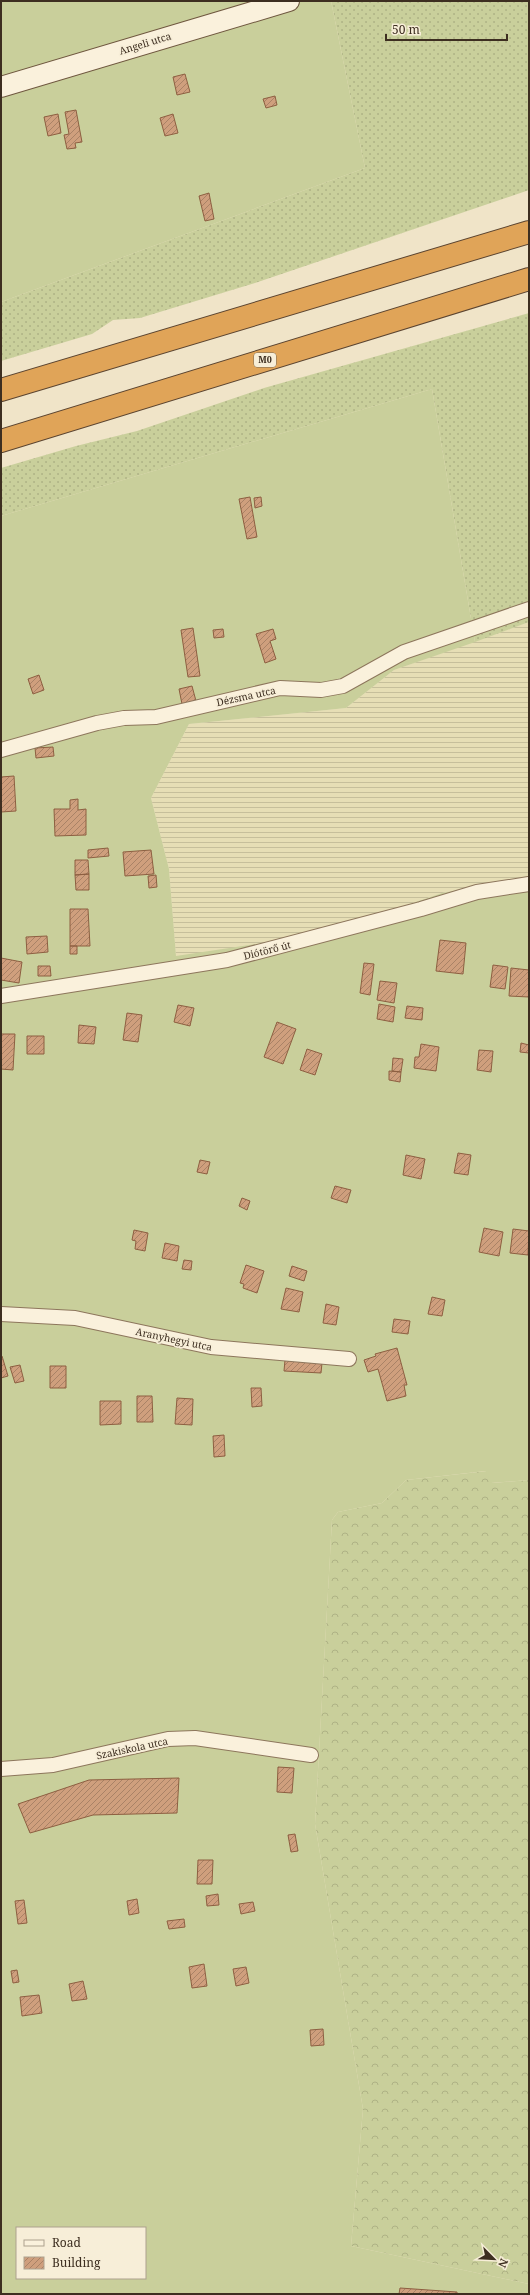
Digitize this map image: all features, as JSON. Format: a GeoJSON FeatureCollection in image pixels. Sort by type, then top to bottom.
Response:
{"type":"FeatureCollection","features":[{"type":"Feature","properties":{"kind":"highway"},"geometry":{"type":"LineString","coordinates":[[1,390],[529,232]]}},
{"type":"Feature","properties":{"kind":"highway","name":"M0"},"geometry":{"type":"LineString","coordinates":[[1,441],[529,279]]}},
{"type":"Feature","properties":{"kind":"street","name":"Angeli utca"},"geometry":{"type":"LineString","coordinates":[[1,87],[289,1]]}},
{"type":"Feature","properties":{"kind":"street","name":"Dézsma utca"},"geometry":{"type":"LineString","coordinates":[[1,750],[98,723],[124,718],[156,717],[280,688],[321,690],[343,686],[404,652],[529,609]]}},
{"type":"Feature","properties":{"kind":"street","name":"Diótörő út"},"geometry":{"type":"LineString","coordinates":[[1,996],[227,960],[273,949],[477,892],[529,884]]}},
{"type":"Feature","properties":{"kind":"street","name":"Aranyhegyi utca"},"geometry":{"type":"LineString","coordinates":[[1,1314],[75,1318],[210,1347],[349,1359]]}},
{"type":"Feature","properties":{"kind":"street","name":"Szakiskola utca"},"geometry":{"type":"LineString","coordinates":[[1,1769],[53,1765],[168,1739],[195,1738],[311,1755]]}},
{"type":"Feature","properties":{"kind":"shaded area"},"geometry":{"type":"Polygon","coordinates":[[[529,622],[529,877],[442,893],[322,934],[176,957],[169,869],[151,798],[189,724],[346,708],[394,670],[529,622]]]}},
{"type":"Feature","properties":{"kind":"green space"},"geometry":{"type":"Polygon","coordinates":[[[1,1],[331,1],[365,168],[1,302],[1,1]]]}},
{"type":"Feature","properties":{"kind":"green space"},"geometry":{"type":"Polygon","coordinates":[[[331,1],[529,1],[529,190],[255,283],[140,318],[113,320],[92,334],[1,361],[1,302],[365,168],[331,1]]]}},
{"type":"Feature","properties":{"kind":"green space"},"geometry":{"type":"Polygon","coordinates":[[[529,313],[529,622],[475,642],[432,389],[1,516],[1,468],[76,446],[137,431],[264,388],[529,313]]]}},
{"type":"Feature","properties":{"kind":"green space"},"geometry":{"type":"Polygon","coordinates":[[[432,389],[475,642],[394,670],[346,708],[189,724],[151,798],[169,869],[176,956],[322,934],[442,893],[529,877],[529,1480],[491,1483],[486,1471],[406,1480],[382,1503],[338,1512],[332,1520],[315,1824],[363,2109],[351,2246],[529,2284],[529,2294],[1,2294],[1,516],[432,389]]]}},
{"type":"Feature","properties":{"kind":"green space"},"geometry":{"type":"Polygon","coordinates":[[[487,1471],[492,1483],[529,1480],[529,2284],[351,2246],[363,2109],[315,1824],[332,1520],[338,1512],[382,1503],[406,1480],[487,1471]]]}},
{"type":"Feature","properties":{"kind":"building"},"geometry":{"type":"Polygon","coordinates":[[[185,74],[190,92],[177,95],[173,77],[185,74]]]}},
{"type":"Feature","properties":{"kind":"building"},"geometry":{"type":"Polygon","coordinates":[[[275,96],[277,105],[266,108],[263,99],[275,96]]]}},
{"type":"Feature","properties":{"kind":"building"},"geometry":{"type":"Polygon","coordinates":[[[76,110],[82,142],[75,143],[76,148],[67,149],[64,135],[69,134],[65,112],[76,110]]]}},
{"type":"Feature","properties":{"kind":"building"},"geometry":{"type":"Polygon","coordinates":[[[58,114],[61,133],[48,136],[44,117],[58,114]]]}},
{"type":"Feature","properties":{"kind":"building"},"geometry":{"type":"Polygon","coordinates":[[[173,114],[178,133],[165,136],[160,118],[173,114]]]}},
{"type":"Feature","properties":{"kind":"building"},"geometry":{"type":"Polygon","coordinates":[[[209,193],[214,219],[205,221],[199,196],[209,193]]]}},
{"type":"Feature","properties":{"kind":"building"},"geometry":{"type":"Polygon","coordinates":[[[250,497],[257,537],[247,539],[239,499],[250,497]]]}},
{"type":"Feature","properties":{"kind":"building"},"geometry":{"type":"Polygon","coordinates":[[[261,497],[262,506],[255,508],[254,498],[261,497]]]}},
{"type":"Feature","properties":{"kind":"building"},"geometry":{"type":"Polygon","coordinates":[[[193,628],[200,676],[188,677],[181,630],[193,628]]]}},
{"type":"Feature","properties":{"kind":"building"},"geometry":{"type":"Polygon","coordinates":[[[223,629],[224,637],[214,638],[213,630],[223,629]]]}},
{"type":"Feature","properties":{"kind":"building"},"geometry":{"type":"Polygon","coordinates":[[[273,629],[276,639],[270,641],[276,659],[265,663],[256,634],[273,629]]]}},
{"type":"Feature","properties":{"kind":"building"},"geometry":{"type":"Polygon","coordinates":[[[39,675],[44,690],[33,694],[28,679],[39,675]]]}},
{"type":"Feature","properties":{"kind":"building"},"geometry":{"type":"Polygon","coordinates":[[[192,686],[196,701],[182,704],[179,689],[192,686]]]}},
{"type":"Feature","properties":{"kind":"building"},"geometry":{"type":"Polygon","coordinates":[[[53,747],[54,756],[36,758],[35,748],[53,747]]]}},
{"type":"Feature","properties":{"kind":"building"},"geometry":{"type":"Polygon","coordinates":[[[14,776],[16,811],[1,812],[1,777],[14,776]]]}},
{"type":"Feature","properties":{"kind":"building"},"geometry":{"type":"Polygon","coordinates":[[[78,799],[78,810],[86,809],[86,835],[55,836],[54,809],[70,809],[70,800],[78,799]]]}},
{"type":"Feature","properties":{"kind":"building"},"geometry":{"type":"Polygon","coordinates":[[[108,848],[109,856],[88,858],[88,850],[108,848]]]}},
{"type":"Feature","properties":{"kind":"building"},"geometry":{"type":"Polygon","coordinates":[[[151,850],[154,874],[125,876],[123,852],[151,850]]]}},
{"type":"Feature","properties":{"kind":"building"},"geometry":{"type":"Polygon","coordinates":[[[75,860],[88,860],[89,874],[75,875],[75,860]]]}},
{"type":"Feature","properties":{"kind":"building"},"geometry":{"type":"Polygon","coordinates":[[[89,874],[89,890],[76,890],[75,875],[89,874]]]}},
{"type":"Feature","properties":{"kind":"building"},"geometry":{"type":"Polygon","coordinates":[[[156,875],[157,887],[149,888],[148,876],[156,875]]]}},
{"type":"Feature","properties":{"kind":"building"},"geometry":{"type":"Polygon","coordinates":[[[70,909],[88,909],[90,946],[70,946],[70,909]]]}},
{"type":"Feature","properties":{"kind":"building"},"geometry":{"type":"Polygon","coordinates":[[[47,936],[48,952],[27,954],[26,937],[47,936]]]}},
{"type":"Feature","properties":{"kind":"building"},"geometry":{"type":"Polygon","coordinates":[[[440,940],[466,943],[463,974],[436,971],[440,940]]]}},
{"type":"Feature","properties":{"kind":"building"},"geometry":{"type":"Polygon","coordinates":[[[70,946],[77,946],[77,954],[70,954],[70,946]]]}},
{"type":"Feature","properties":{"kind":"building"},"geometry":{"type":"Polygon","coordinates":[[[1,958],[22,962],[19,983],[1,980],[1,958]]]}},
{"type":"Feature","properties":{"kind":"building"},"geometry":{"type":"Polygon","coordinates":[[[364,963],[374,964],[370,995],[360,993],[364,963]]]}},
{"type":"Feature","properties":{"kind":"building"},"geometry":{"type":"Polygon","coordinates":[[[493,965],[508,967],[505,989],[490,987],[493,965]]]}},
{"type":"Feature","properties":{"kind":"building"},"geometry":{"type":"Polygon","coordinates":[[[38,966],[50,966],[51,976],[38,976],[38,966]]]}},
{"type":"Feature","properties":{"kind":"building"},"geometry":{"type":"Polygon","coordinates":[[[511,968],[529,970],[529,997],[509,996],[511,968]]]}},
{"type":"Feature","properties":{"kind":"building"},"geometry":{"type":"Polygon","coordinates":[[[380,981],[397,983],[394,1003],[377,1000],[380,981]]]}},
{"type":"Feature","properties":{"kind":"building"},"geometry":{"type":"Polygon","coordinates":[[[379,1004],[395,1007],[393,1022],[377,1019],[379,1004]]]}},
{"type":"Feature","properties":{"kind":"building"},"geometry":{"type":"Polygon","coordinates":[[[178,1005],[194,1008],[190,1026],[174,1022],[178,1005]]]}},
{"type":"Feature","properties":{"kind":"building"},"geometry":{"type":"Polygon","coordinates":[[[407,1006],[423,1008],[422,1020],[405,1018],[407,1006]]]}},
{"type":"Feature","properties":{"kind":"building"},"geometry":{"type":"Polygon","coordinates":[[[127,1013],[142,1015],[138,1042],[123,1040],[127,1013]]]}},
{"type":"Feature","properties":{"kind":"building"},"geometry":{"type":"Polygon","coordinates":[[[277,1022],[296,1029],[283,1064],[264,1057],[277,1022]]]}},
{"type":"Feature","properties":{"kind":"building"},"geometry":{"type":"Polygon","coordinates":[[[79,1025],[96,1027],[94,1044],[78,1043],[79,1025]]]}},
{"type":"Feature","properties":{"kind":"building"},"geometry":{"type":"Polygon","coordinates":[[[1,1034],[15,1034],[13,1070],[1,1069],[1,1034]]]}},
{"type":"Feature","properties":{"kind":"building"},"geometry":{"type":"Polygon","coordinates":[[[27,1036],[44,1036],[44,1054],[27,1054],[27,1036]]]}},
{"type":"Feature","properties":{"kind":"building"},"geometry":{"type":"Polygon","coordinates":[[[521,1043],[529,1045],[529,1053],[520,1052],[521,1043]]]}},
{"type":"Feature","properties":{"kind":"building"},"geometry":{"type":"Polygon","coordinates":[[[421,1044],[439,1047],[436,1071],[414,1068],[415,1057],[419,1057],[421,1044]]]}},
{"type":"Feature","properties":{"kind":"building"},"geometry":{"type":"Polygon","coordinates":[[[307,1049],[322,1054],[315,1075],[300,1070],[307,1049]]]}},
{"type":"Feature","properties":{"kind":"building"},"geometry":{"type":"Polygon","coordinates":[[[479,1050],[493,1051],[491,1072],[477,1070],[479,1050]]]}},
{"type":"Feature","properties":{"kind":"building"},"geometry":{"type":"Polygon","coordinates":[[[393,1058],[403,1059],[401,1072],[392,1071],[393,1058]]]}},
{"type":"Feature","properties":{"kind":"building"},"geometry":{"type":"Polygon","coordinates":[[[389,1071],[401,1072],[400,1082],[389,1080],[389,1071]]]}},
{"type":"Feature","properties":{"kind":"building"},"geometry":{"type":"Polygon","coordinates":[[[458,1153],[471,1155],[468,1175],[454,1173],[458,1153]]]}},
{"type":"Feature","properties":{"kind":"building"},"geometry":{"type":"Polygon","coordinates":[[[406,1155],[425,1159],[421,1179],[403,1175],[406,1155]]]}},
{"type":"Feature","properties":{"kind":"building"},"geometry":{"type":"Polygon","coordinates":[[[200,1160],[210,1162],[207,1174],[197,1172],[200,1160]]]}},
{"type":"Feature","properties":{"kind":"building"},"geometry":{"type":"Polygon","coordinates":[[[335,1186],[351,1190],[347,1203],[331,1198],[335,1186]]]}},
{"type":"Feature","properties":{"kind":"building"},"geometry":{"type":"Polygon","coordinates":[[[242,1198],[250,1201],[247,1210],[239,1206],[242,1198]]]}},
{"type":"Feature","properties":{"kind":"building"},"geometry":{"type":"Polygon","coordinates":[[[484,1228],[503,1232],[499,1256],[479,1252],[484,1228]]]}},
{"type":"Feature","properties":{"kind":"building"},"geometry":{"type":"Polygon","coordinates":[[[513,1229],[529,1231],[528,1255],[510,1253],[513,1229]]]}},
{"type":"Feature","properties":{"kind":"building"},"geometry":{"type":"Polygon","coordinates":[[[134,1230],[148,1233],[145,1251],[135,1249],[136,1241],[132,1240],[134,1230]]]}},
{"type":"Feature","properties":{"kind":"building"},"geometry":{"type":"Polygon","coordinates":[[[165,1243],[179,1246],[177,1261],[162,1258],[165,1243]]]}},
{"type":"Feature","properties":{"kind":"building"},"geometry":{"type":"Polygon","coordinates":[[[184,1260],[192,1261],[191,1270],[182,1269],[184,1260]]]}},
{"type":"Feature","properties":{"kind":"building"},"geometry":{"type":"Polygon","coordinates":[[[246,1265],[264,1271],[257,1293],[243,1288],[244,1284],[240,1283],[246,1265]]]}},
{"type":"Feature","properties":{"kind":"building"},"geometry":{"type":"Polygon","coordinates":[[[292,1266],[307,1271],[304,1281],[289,1276],[292,1266]]]}},
{"type":"Feature","properties":{"kind":"building"},"geometry":{"type":"Polygon","coordinates":[[[286,1288],[303,1292],[299,1312],[281,1309],[286,1288]]]}},
{"type":"Feature","properties":{"kind":"building"},"geometry":{"type":"Polygon","coordinates":[[[432,1297],[445,1300],[442,1316],[428,1314],[432,1297]]]}},
{"type":"Feature","properties":{"kind":"building"},"geometry":{"type":"Polygon","coordinates":[[[326,1304],[339,1307],[336,1325],[323,1323],[326,1304]]]}},
{"type":"Feature","properties":{"kind":"building"},"geometry":{"type":"Polygon","coordinates":[[[394,1319],[410,1321],[408,1334],[392,1332],[394,1319]]]}},
{"type":"Feature","properties":{"kind":"building"},"geometry":{"type":"Polygon","coordinates":[[[397,1348],[407,1385],[404,1385],[406,1396],[387,1401],[378,1369],[368,1372],[364,1360],[376,1356],[375,1354],[397,1348]]]}},
{"type":"Feature","properties":{"kind":"building"},"geometry":{"type":"Polygon","coordinates":[[[2,1356],[8,1376],[1,1378],[1,1357],[2,1356]]]}},
{"type":"Feature","properties":{"kind":"building"},"geometry":{"type":"Polygon","coordinates":[[[285,1360],[322,1363],[321,1373],[284,1371],[285,1360]]]}},
{"type":"Feature","properties":{"kind":"building"},"geometry":{"type":"Polygon","coordinates":[[[20,1365],[24,1381],[15,1383],[10,1367],[20,1365]]]}},
{"type":"Feature","properties":{"kind":"building"},"geometry":{"type":"Polygon","coordinates":[[[50,1366],[66,1366],[66,1388],[50,1388],[50,1366]]]}},
{"type":"Feature","properties":{"kind":"building"},"geometry":{"type":"Polygon","coordinates":[[[251,1388],[261,1388],[262,1406],[252,1407],[251,1388]]]}},
{"type":"Feature","properties":{"kind":"building"},"geometry":{"type":"Polygon","coordinates":[[[137,1396],[152,1396],[153,1422],[137,1422],[137,1396]]]}},
{"type":"Feature","properties":{"kind":"building"},"geometry":{"type":"Polygon","coordinates":[[[177,1398],[193,1399],[192,1425],[175,1424],[177,1398]]]}},
{"type":"Feature","properties":{"kind":"building"},"geometry":{"type":"Polygon","coordinates":[[[100,1401],[121,1401],[121,1424],[100,1425],[100,1401]]]}},
{"type":"Feature","properties":{"kind":"building"},"geometry":{"type":"Polygon","coordinates":[[[224,1435],[225,1456],[214,1457],[213,1436],[224,1435]]]}},
{"type":"Feature","properties":{"kind":"building"},"geometry":{"type":"Polygon","coordinates":[[[278,1767],[294,1768],[292,1793],[277,1792],[278,1767]]]}},
{"type":"Feature","properties":{"kind":"building"},"geometry":{"type":"Polygon","coordinates":[[[179,1778],[177,1813],[93,1815],[30,1833],[18,1804],[89,1780],[179,1778]]]}},
{"type":"Feature","properties":{"kind":"building"},"geometry":{"type":"Polygon","coordinates":[[[295,1834],[298,1851],[291,1852],[288,1835],[295,1834]]]}},
{"type":"Feature","properties":{"kind":"building"},"geometry":{"type":"Polygon","coordinates":[[[198,1860],[213,1860],[212,1884],[197,1884],[198,1860]]]}},
{"type":"Feature","properties":{"kind":"building"},"geometry":{"type":"Polygon","coordinates":[[[218,1894],[219,1905],[207,1906],[206,1896],[218,1894]]]}},
{"type":"Feature","properties":{"kind":"building"},"geometry":{"type":"Polygon","coordinates":[[[137,1899],[139,1913],[129,1915],[127,1901],[137,1899]]]}},
{"type":"Feature","properties":{"kind":"building"},"geometry":{"type":"Polygon","coordinates":[[[24,1900],[27,1923],[18,1924],[15,1901],[24,1900]]]}},
{"type":"Feature","properties":{"kind":"building"},"geometry":{"type":"Polygon","coordinates":[[[253,1902],[255,1911],[241,1914],[239,1904],[253,1902]]]}},
{"type":"Feature","properties":{"kind":"building"},"geometry":{"type":"Polygon","coordinates":[[[184,1919],[185,1927],[169,1929],[167,1921],[184,1919]]]}},
{"type":"Feature","properties":{"kind":"building"},"geometry":{"type":"Polygon","coordinates":[[[204,1964],[207,1986],[192,1988],[189,1967],[204,1964]]]}},
{"type":"Feature","properties":{"kind":"building"},"geometry":{"type":"Polygon","coordinates":[[[246,1967],[249,1983],[236,1986],[233,1969],[246,1967]]]}},
{"type":"Feature","properties":{"kind":"building"},"geometry":{"type":"Polygon","coordinates":[[[17,1970],[19,1982],[13,1983],[11,1971],[17,1970]]]}},
{"type":"Feature","properties":{"kind":"building"},"geometry":{"type":"Polygon","coordinates":[[[83,1981],[87,1999],[72,2001],[69,1984],[83,1981]]]}},
{"type":"Feature","properties":{"kind":"building"},"geometry":{"type":"Polygon","coordinates":[[[39,1995],[42,2013],[22,2016],[20,1997],[39,1995]]]}},
{"type":"Feature","properties":{"kind":"building"},"geometry":{"type":"Polygon","coordinates":[[[323,2029],[324,2045],[311,2046],[310,2030],[323,2029]]]}},
{"type":"Feature","properties":{"kind":"building"},"geometry":{"type":"Polygon","coordinates":[[[400,2288],[457,2292],[457,2294],[399,2294],[400,2288]]]}}]}
